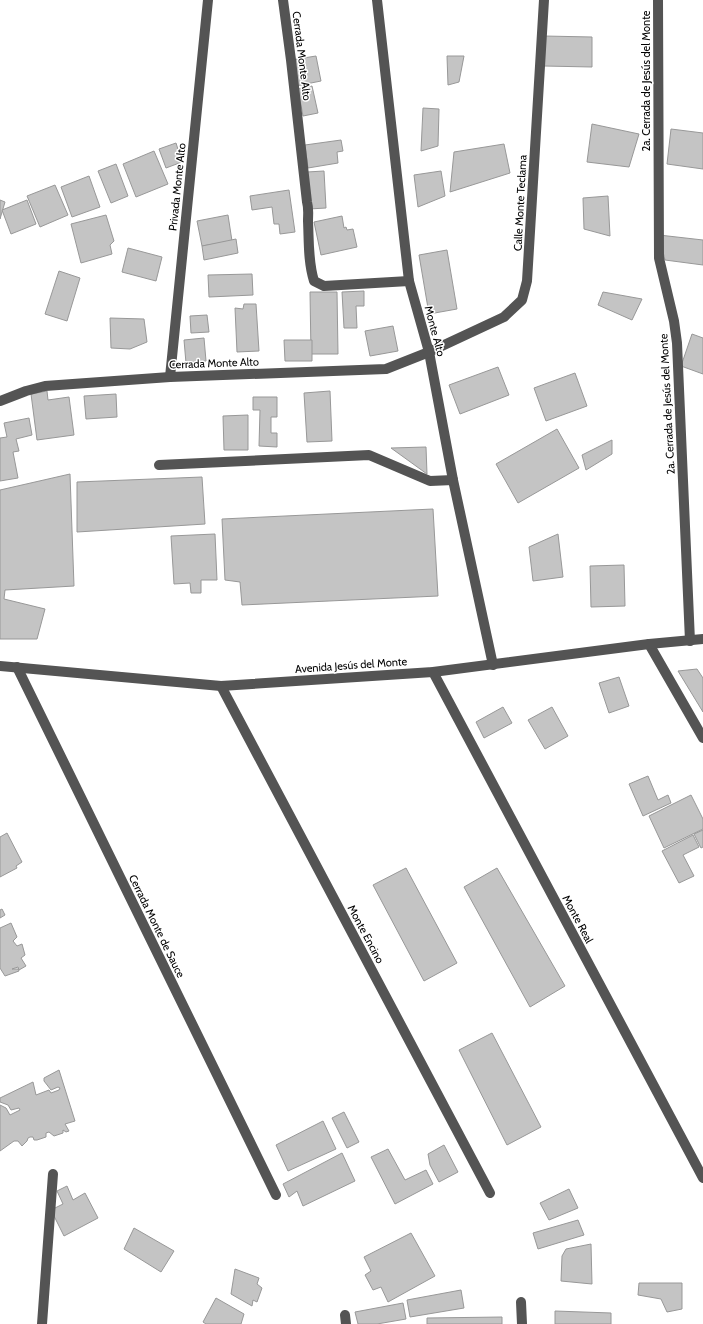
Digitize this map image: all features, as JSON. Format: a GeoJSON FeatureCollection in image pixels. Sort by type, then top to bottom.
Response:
{"type":"FeatureCollection","features":[{"type":"Feature","properties":{"kind":"street","name":"Privada Monte Alto"},"geometry":{"type":"LineString","coordinates":[[170,376],[208,0]]}},
{"type":"Feature","properties":{"kind":"street","name":"Cerrada Monte Alto"},"geometry":{"type":"LineString","coordinates":[[283,0],[306,202],[309,209],[308,218],[311,271],[314,281],[324,286],[409,281]]}},
{"type":"Feature","properties":{"kind":"street","name":"Monte Alto"},"geometry":{"type":"LineString","coordinates":[[376,0],[409,281],[430,352],[453,480],[493,665]]}},
{"type":"Feature","properties":{"kind":"street","name":"Calle Monte Teclama"},"geometry":{"type":"LineString","coordinates":[[430,352],[504,317],[522,300],[527,281],[544,0]]}},
{"type":"Feature","properties":{"kind":"street","name":"2a. Cerrada de Jesús del Monte"},"geometry":{"type":"LineString","coordinates":[[658,0],[660,258],[674,321],[677,343],[690,641]]}},
{"type":"Feature","properties":{"kind":"street","name":"Cerrada Monte Alto"},"geometry":{"type":"LineString","coordinates":[[0,401],[26,390],[45,386],[170,376],[386,370],[430,352]]}},
{"type":"Feature","properties":{"kind":"street"},"geometry":{"type":"LineString","coordinates":[[159,466],[369,455],[430,481],[453,480]]}},
{"type":"Feature","properties":{"kind":"street","name":"Avenida Jesús del Monte"},"geometry":{"type":"LineString","coordinates":[[0,666],[221,686],[433,672],[648,644],[703,639]]}},
{"type":"Feature","properties":{"kind":"street"},"geometry":{"type":"LineString","coordinates":[[648,644],[703,738]]}},
{"type":"Feature","properties":{"kind":"street","name":"Cerrada Monte de Sauce"},"geometry":{"type":"LineString","coordinates":[[17,667],[276,1195]]}},
{"type":"Feature","properties":{"kind":"street","name":"Monte Real"},"geometry":{"type":"LineString","coordinates":[[433,672],[703,1178]]}},
{"type":"Feature","properties":{"kind":"street","name":"Monte Encino"},"geometry":{"type":"LineString","coordinates":[[221,686],[490,1193]]}},
{"type":"Feature","properties":{"kind":"street"},"geometry":{"type":"LineString","coordinates":[[42,1324],[52,1174]]}},
{"type":"Feature","properties":{"kind":"street"},"geometry":{"type":"LineString","coordinates":[[521,1302],[522,1324]]}},
{"type":"Feature","properties":{"kind":"building"},"geometry":{"type":"Polygon","coordinates":[[[544,36],[592,37],[592,67],[544,66],[544,36]]]}},
{"type":"Feature","properties":{"kind":"building"},"geometry":{"type":"Polygon","coordinates":[[[316,56],[321,81],[296,86],[291,60],[316,56]]]}},
{"type":"Feature","properties":{"kind":"building"},"geometry":{"type":"Polygon","coordinates":[[[447,56],[464,56],[459,82],[448,85],[447,56]]]}},
{"type":"Feature","properties":{"kind":"building"},"geometry":{"type":"Polygon","coordinates":[[[312,86],[318,113],[303,116],[298,89],[312,86]]]}},
{"type":"Feature","properties":{"kind":"building"},"geometry":{"type":"Polygon","coordinates":[[[423,108],[439,109],[438,146],[421,151],[423,108]]]}},
{"type":"Feature","properties":{"kind":"building"},"geometry":{"type":"Polygon","coordinates":[[[592,124],[639,134],[629,167],[587,162],[592,124]]]}},
{"type":"Feature","properties":{"kind":"building"},"geometry":{"type":"Polygon","coordinates":[[[671,129],[703,133],[703,169],[667,164],[671,129]]]}},
{"type":"Feature","properties":{"kind":"building"},"geometry":{"type":"Polygon","coordinates":[[[341,140],[343,151],[337,152],[338,163],[308,168],[305,145],[341,140]]]}},
{"type":"Feature","properties":{"kind":"building"},"geometry":{"type":"Polygon","coordinates":[[[176,143],[182,162],[166,168],[159,149],[176,143]]]}},
{"type":"Feature","properties":{"kind":"building"},"geometry":{"type":"Polygon","coordinates":[[[504,144],[510,173],[450,192],[454,152],[504,144]]]}},
{"type":"Feature","properties":{"kind":"building"},"geometry":{"type":"Polygon","coordinates":[[[154,151],[168,184],[136,197],[123,164],[154,151]]]}},
{"type":"Feature","properties":{"kind":"building"},"geometry":{"type":"Polygon","coordinates":[[[116,164],[128,196],[111,203],[98,171],[116,164]]]}},
{"type":"Feature","properties":{"kind":"building"},"geometry":{"type":"Polygon","coordinates":[[[324,171],[326,208],[309,209],[307,172],[324,171]]]}},
{"type":"Feature","properties":{"kind":"building"},"geometry":{"type":"Polygon","coordinates":[[[441,171],[445,196],[418,207],[414,175],[441,171]]]}},
{"type":"Feature","properties":{"kind":"building"},"geometry":{"type":"Polygon","coordinates":[[[89,176],[100,207],[72,217],[61,187],[89,176]]]}},
{"type":"Feature","properties":{"kind":"building"},"geometry":{"type":"Polygon","coordinates":[[[55,185],[68,215],[40,227],[27,196],[55,185]]]}},
{"type":"Feature","properties":{"kind":"building"},"geometry":{"type":"Polygon","coordinates":[[[289,190],[295,232],[280,234],[279,224],[274,224],[272,207],[252,210],[250,196],[289,190]]]}},
{"type":"Feature","properties":{"kind":"building"},"geometry":{"type":"Polygon","coordinates":[[[608,196],[610,236],[584,229],[583,198],[608,196]]]}},
{"type":"Feature","properties":{"kind":"building"},"geometry":{"type":"Polygon","coordinates":[[[0,200],[5,202],[0,219],[0,200]]]}},
{"type":"Feature","properties":{"kind":"building"},"geometry":{"type":"Polygon","coordinates":[[[27,200],[36,224],[11,234],[2,210],[27,200]]]}},
{"type":"Feature","properties":{"kind":"building"},"geometry":{"type":"Polygon","coordinates":[[[106,215],[114,241],[110,245],[112,254],[81,263],[71,224],[106,215]]]}},
{"type":"Feature","properties":{"kind":"building"},"geometry":{"type":"Polygon","coordinates":[[[228,215],[232,241],[202,246],[197,221],[228,215]]]}},
{"type":"Feature","properties":{"kind":"building"},"geometry":{"type":"Polygon","coordinates":[[[342,216],[344,228],[346,227],[347,230],[353,229],[357,247],[321,255],[314,222],[342,216]]]}},
{"type":"Feature","properties":{"kind":"building"},"geometry":{"type":"Polygon","coordinates":[[[659,235],[703,240],[703,265],[665,260],[659,235]]]}},
{"type":"Feature","properties":{"kind":"building"},"geometry":{"type":"Polygon","coordinates":[[[236,239],[238,253],[204,260],[202,246],[236,239]]]}},
{"type":"Feature","properties":{"kind":"building"},"geometry":{"type":"Polygon","coordinates":[[[128,248],[162,257],[156,281],[122,272],[128,248]]]}},
{"type":"Feature","properties":{"kind":"building"},"geometry":{"type":"Polygon","coordinates":[[[447,250],[457,309],[429,314],[419,255],[447,250]]]}},
{"type":"Feature","properties":{"kind":"building"},"geometry":{"type":"Polygon","coordinates":[[[59,271],[80,278],[67,321],[45,314],[59,271]]]}},
{"type":"Feature","properties":{"kind":"building"},"geometry":{"type":"Polygon","coordinates":[[[252,274],[253,295],[209,297],[208,275],[252,274]]]}},
{"type":"Feature","properties":{"kind":"building"},"geometry":{"type":"Polygon","coordinates":[[[364,291],[364,306],[356,306],[357,328],[344,328],[342,292],[364,291]]]}},
{"type":"Feature","properties":{"kind":"building"},"geometry":{"type":"Polygon","coordinates":[[[310,292],[337,292],[338,354],[311,354],[310,292]]]}},
{"type":"Feature","properties":{"kind":"building"},"geometry":{"type":"Polygon","coordinates":[[[603,292],[642,299],[632,320],[598,305],[603,292]]]}},
{"type":"Feature","properties":{"kind":"building"},"geometry":{"type":"Polygon","coordinates":[[[244,304],[256,304],[259,351],[237,352],[235,308],[243,309],[244,304]]]}},
{"type":"Feature","properties":{"kind":"building"},"geometry":{"type":"Polygon","coordinates":[[[207,315],[209,332],[191,333],[190,316],[207,315]]]}},
{"type":"Feature","properties":{"kind":"building"},"geometry":{"type":"Polygon","coordinates":[[[110,318],[144,319],[147,342],[130,349],[111,348],[110,318]]]}},
{"type":"Feature","properties":{"kind":"building"},"geometry":{"type":"Polygon","coordinates":[[[393,326],[398,351],[370,356],[365,331],[393,326]]]}},
{"type":"Feature","properties":{"kind":"building"},"geometry":{"type":"Polygon","coordinates":[[[692,334],[703,338],[703,374],[681,366],[692,334]]]}},
{"type":"Feature","properties":{"kind":"building"},"geometry":{"type":"Polygon","coordinates":[[[204,338],[206,361],[186,363],[184,340],[204,338]]]}},
{"type":"Feature","properties":{"kind":"building"},"geometry":{"type":"Polygon","coordinates":[[[284,340],[312,340],[312,361],[285,361],[284,340]]]}},
{"type":"Feature","properties":{"kind":"building"},"geometry":{"type":"Polygon","coordinates":[[[498,367],[509,395],[460,414],[449,385],[498,367]]]}},
{"type":"Feature","properties":{"kind":"building"},"geometry":{"type":"Polygon","coordinates":[[[575,373],[587,406],[546,421],[534,388],[575,373]]]}},
{"type":"Feature","properties":{"kind":"building"},"geometry":{"type":"Polygon","coordinates":[[[47,391],[48,400],[69,397],[74,435],[37,440],[31,394],[47,391]]]}},
{"type":"Feature","properties":{"kind":"building"},"geometry":{"type":"Polygon","coordinates":[[[330,391],[332,441],[307,442],[304,393],[330,391]]]}},
{"type":"Feature","properties":{"kind":"building"},"geometry":{"type":"Polygon","coordinates":[[[116,394],[117,417],[86,419],[84,396],[116,394]]]}},
{"type":"Feature","properties":{"kind":"building"},"geometry":{"type":"Polygon","coordinates":[[[253,397],[277,397],[277,417],[271,417],[271,433],[277,433],[277,447],[259,446],[260,410],[253,410],[253,397]]]}},
{"type":"Feature","properties":{"kind":"building"},"geometry":{"type":"Polygon","coordinates":[[[248,415],[248,450],[224,450],[223,416],[248,415]]]}},
{"type":"Feature","properties":{"kind":"building"},"geometry":{"type":"Polygon","coordinates":[[[29,418],[32,435],[16,439],[19,451],[13,452],[18,478],[0,481],[0,438],[7,437],[4,423],[29,418]]]}},
{"type":"Feature","properties":{"kind":"building"},"geometry":{"type":"Polygon","coordinates":[[[557,429],[579,468],[518,503],[496,464],[557,429]]]}},
{"type":"Feature","properties":{"kind":"building"},"geometry":{"type":"Polygon","coordinates":[[[612,440],[612,454],[586,470],[582,455],[612,440]]]}},
{"type":"Feature","properties":{"kind":"building"},"geometry":{"type":"Polygon","coordinates":[[[426,447],[427,474],[391,448],[426,447]]]}},
{"type":"Feature","properties":{"kind":"building"},"geometry":{"type":"Polygon","coordinates":[[[70,474],[74,586],[5,590],[4,599],[45,609],[37,639],[0,639],[0,490],[70,474]]]}},
{"type":"Feature","properties":{"kind":"building"},"geometry":{"type":"Polygon","coordinates":[[[202,477],[205,524],[77,532],[77,482],[202,477]]]}},
{"type":"Feature","properties":{"kind":"building"},"geometry":{"type":"Polygon","coordinates":[[[433,509],[438,596],[242,605],[240,582],[225,580],[222,519],[433,509]]]}},
{"type":"Feature","properties":{"kind":"building"},"geometry":{"type":"Polygon","coordinates":[[[215,534],[217,580],[201,580],[201,593],[191,593],[190,583],[174,584],[171,536],[215,534]]]}},
{"type":"Feature","properties":{"kind":"building"},"geometry":{"type":"Polygon","coordinates":[[[558,534],[563,577],[533,581],[529,547],[558,534]]]}},
{"type":"Feature","properties":{"kind":"building"},"geometry":{"type":"Polygon","coordinates":[[[624,565],[625,606],[591,607],[590,566],[624,565]]]}},
{"type":"Feature","properties":{"kind":"building"},"geometry":{"type":"Polygon","coordinates":[[[697,669],[703,678],[703,712],[678,671],[697,669]]]}},
{"type":"Feature","properties":{"kind":"building"},"geometry":{"type":"Polygon","coordinates":[[[619,677],[629,706],[609,713],[599,683],[619,677]]]}},
{"type":"Feature","properties":{"kind":"building"},"geometry":{"type":"Polygon","coordinates":[[[503,707],[512,723],[484,738],[476,722],[503,707]]]}},
{"type":"Feature","properties":{"kind":"building"},"geometry":{"type":"Polygon","coordinates":[[[552,707],[568,736],[545,749],[528,720],[552,707]]]}},
{"type":"Feature","properties":{"kind":"building"},"geometry":{"type":"Polygon","coordinates":[[[648,776],[658,800],[668,795],[671,803],[643,816],[629,784],[648,776]]]}},
{"type":"Feature","properties":{"kind":"building"},"geometry":{"type":"Polygon","coordinates":[[[691,795],[703,819],[703,829],[664,848],[649,816],[691,795]]]}},
{"type":"Feature","properties":{"kind":"building"},"geometry":{"type":"Polygon","coordinates":[[[703,830],[703,847],[701,848],[694,834],[703,830]]]}},
{"type":"Feature","properties":{"kind":"building"},"geometry":{"type":"Polygon","coordinates":[[[7,833],[22,862],[16,866],[17,868],[0,877],[0,837],[7,833]]]}},
{"type":"Feature","properties":{"kind":"building"},"geometry":{"type":"Polygon","coordinates":[[[693,835],[699,847],[683,855],[694,876],[679,883],[662,851],[693,835]]]}},
{"type":"Feature","properties":{"kind":"building"},"geometry":{"type":"Polygon","coordinates":[[[406,868],[457,963],[424,981],[373,885],[406,868]]]}},
{"type":"Feature","properties":{"kind":"building"},"geometry":{"type":"Polygon","coordinates":[[[497,868],[565,986],[530,1007],[464,887],[497,868]]]}},
{"type":"Feature","properties":{"kind":"building"},"geometry":{"type":"Polygon","coordinates":[[[2,909],[5,915],[0,918],[0,910],[2,909]]]}},
{"type":"Feature","properties":{"kind":"building"},"geometry":{"type":"Polygon","coordinates":[[[11,923],[17,937],[13,941],[17,946],[22,944],[25,955],[21,958],[26,966],[19,970],[18,967],[12,969],[18,969],[19,971],[5,976],[0,968],[0,928],[11,923]]]}},
{"type":"Feature","properties":{"kind":"building"},"geometry":{"type":"Polygon","coordinates":[[[492,1033],[541,1127],[507,1145],[459,1050],[492,1033]]]}},
{"type":"Feature","properties":{"kind":"building"},"geometry":{"type":"Polygon","coordinates":[[[59,1070],[75,1121],[65,1124],[69,1131],[66,1132],[63,1130],[63,1133],[54,1136],[49,1132],[46,1133],[46,1137],[37,1140],[30,1137],[22,1146],[18,1141],[14,1141],[0,1151],[0,1105],[6,1108],[10,1115],[20,1110],[19,1108],[11,1110],[8,1105],[0,1102],[0,1098],[33,1082],[36,1095],[49,1090],[51,1093],[59,1090],[60,1088],[58,1087],[51,1090],[44,1081],[44,1078],[59,1070]]]}},
{"type":"Feature","properties":{"kind":"building"},"geometry":{"type":"Polygon","coordinates":[[[344,1112],[359,1142],[347,1148],[332,1118],[344,1112]]]}},
{"type":"Feature","properties":{"kind":"building"},"geometry":{"type":"Polygon","coordinates":[[[323,1121],[336,1149],[288,1171],[276,1145],[323,1121]]]}},
{"type":"Feature","properties":{"kind":"building"},"geometry":{"type":"Polygon","coordinates":[[[444,1145],[458,1172],[439,1182],[430,1165],[428,1154],[444,1145]]]}},
{"type":"Feature","properties":{"kind":"building"},"geometry":{"type":"Polygon","coordinates":[[[388,1149],[405,1180],[426,1170],[433,1184],[395,1204],[371,1157],[388,1149]]]}},
{"type":"Feature","properties":{"kind":"building"},"geometry":{"type":"Polygon","coordinates":[[[342,1153],[355,1181],[303,1206],[297,1191],[289,1197],[283,1184],[342,1153]]]}},
{"type":"Feature","properties":{"kind":"building"},"geometry":{"type":"Polygon","coordinates":[[[67,1186],[73,1200],[85,1193],[98,1218],[64,1236],[51,1210],[63,1204],[57,1191],[67,1186]]]}},
{"type":"Feature","properties":{"kind":"building"},"geometry":{"type":"Polygon","coordinates":[[[569,1189],[578,1208],[549,1220],[540,1203],[569,1189]]]}},
{"type":"Feature","properties":{"kind":"building"},"geometry":{"type":"Polygon","coordinates":[[[578,1220],[584,1235],[538,1249],[533,1233],[578,1220]]]}},
{"type":"Feature","properties":{"kind":"building"},"geometry":{"type":"Polygon","coordinates":[[[134,1228],[174,1251],[161,1272],[124,1249],[134,1228]]]}},
{"type":"Feature","properties":{"kind":"building"},"geometry":{"type":"Polygon","coordinates":[[[411,1233],[435,1276],[388,1302],[381,1287],[373,1290],[365,1275],[371,1271],[364,1257],[411,1233]]]}},
{"type":"Feature","properties":{"kind":"building"},"geometry":{"type":"Polygon","coordinates":[[[591,1244],[592,1284],[561,1281],[562,1256],[566,1249],[591,1244]]]}},
{"type":"Feature","properties":{"kind":"building"},"geometry":{"type":"Polygon","coordinates":[[[235,1269],[259,1278],[257,1284],[262,1288],[257,1302],[253,1300],[252,1306],[231,1294],[235,1269]]]}},
{"type":"Feature","properties":{"kind":"building"},"geometry":{"type":"Polygon","coordinates":[[[639,1283],[682,1283],[682,1309],[667,1312],[661,1299],[638,1295],[639,1283]]]}},
{"type":"Feature","properties":{"kind":"building"},"geometry":{"type":"Polygon","coordinates":[[[461,1290],[464,1308],[410,1317],[407,1300],[461,1290]]]}},
{"type":"Feature","properties":{"kind":"building"},"geometry":{"type":"Polygon","coordinates":[[[216,1298],[244,1314],[241,1324],[206,1324],[203,1322],[216,1298]]]}},
{"type":"Feature","properties":{"kind":"building"},"geometry":{"type":"Polygon","coordinates":[[[403,1303],[406,1319],[377,1324],[358,1324],[355,1312],[403,1303]]]}},
{"type":"Feature","properties":{"kind":"building"},"geometry":{"type":"Polygon","coordinates":[[[555,1311],[611,1313],[611,1324],[555,1324],[555,1311]]]}},
{"type":"Feature","properties":{"kind":"building"},"geometry":{"type":"Polygon","coordinates":[[[502,1317],[502,1324],[427,1324],[427,1318],[502,1317]]]}}]}
